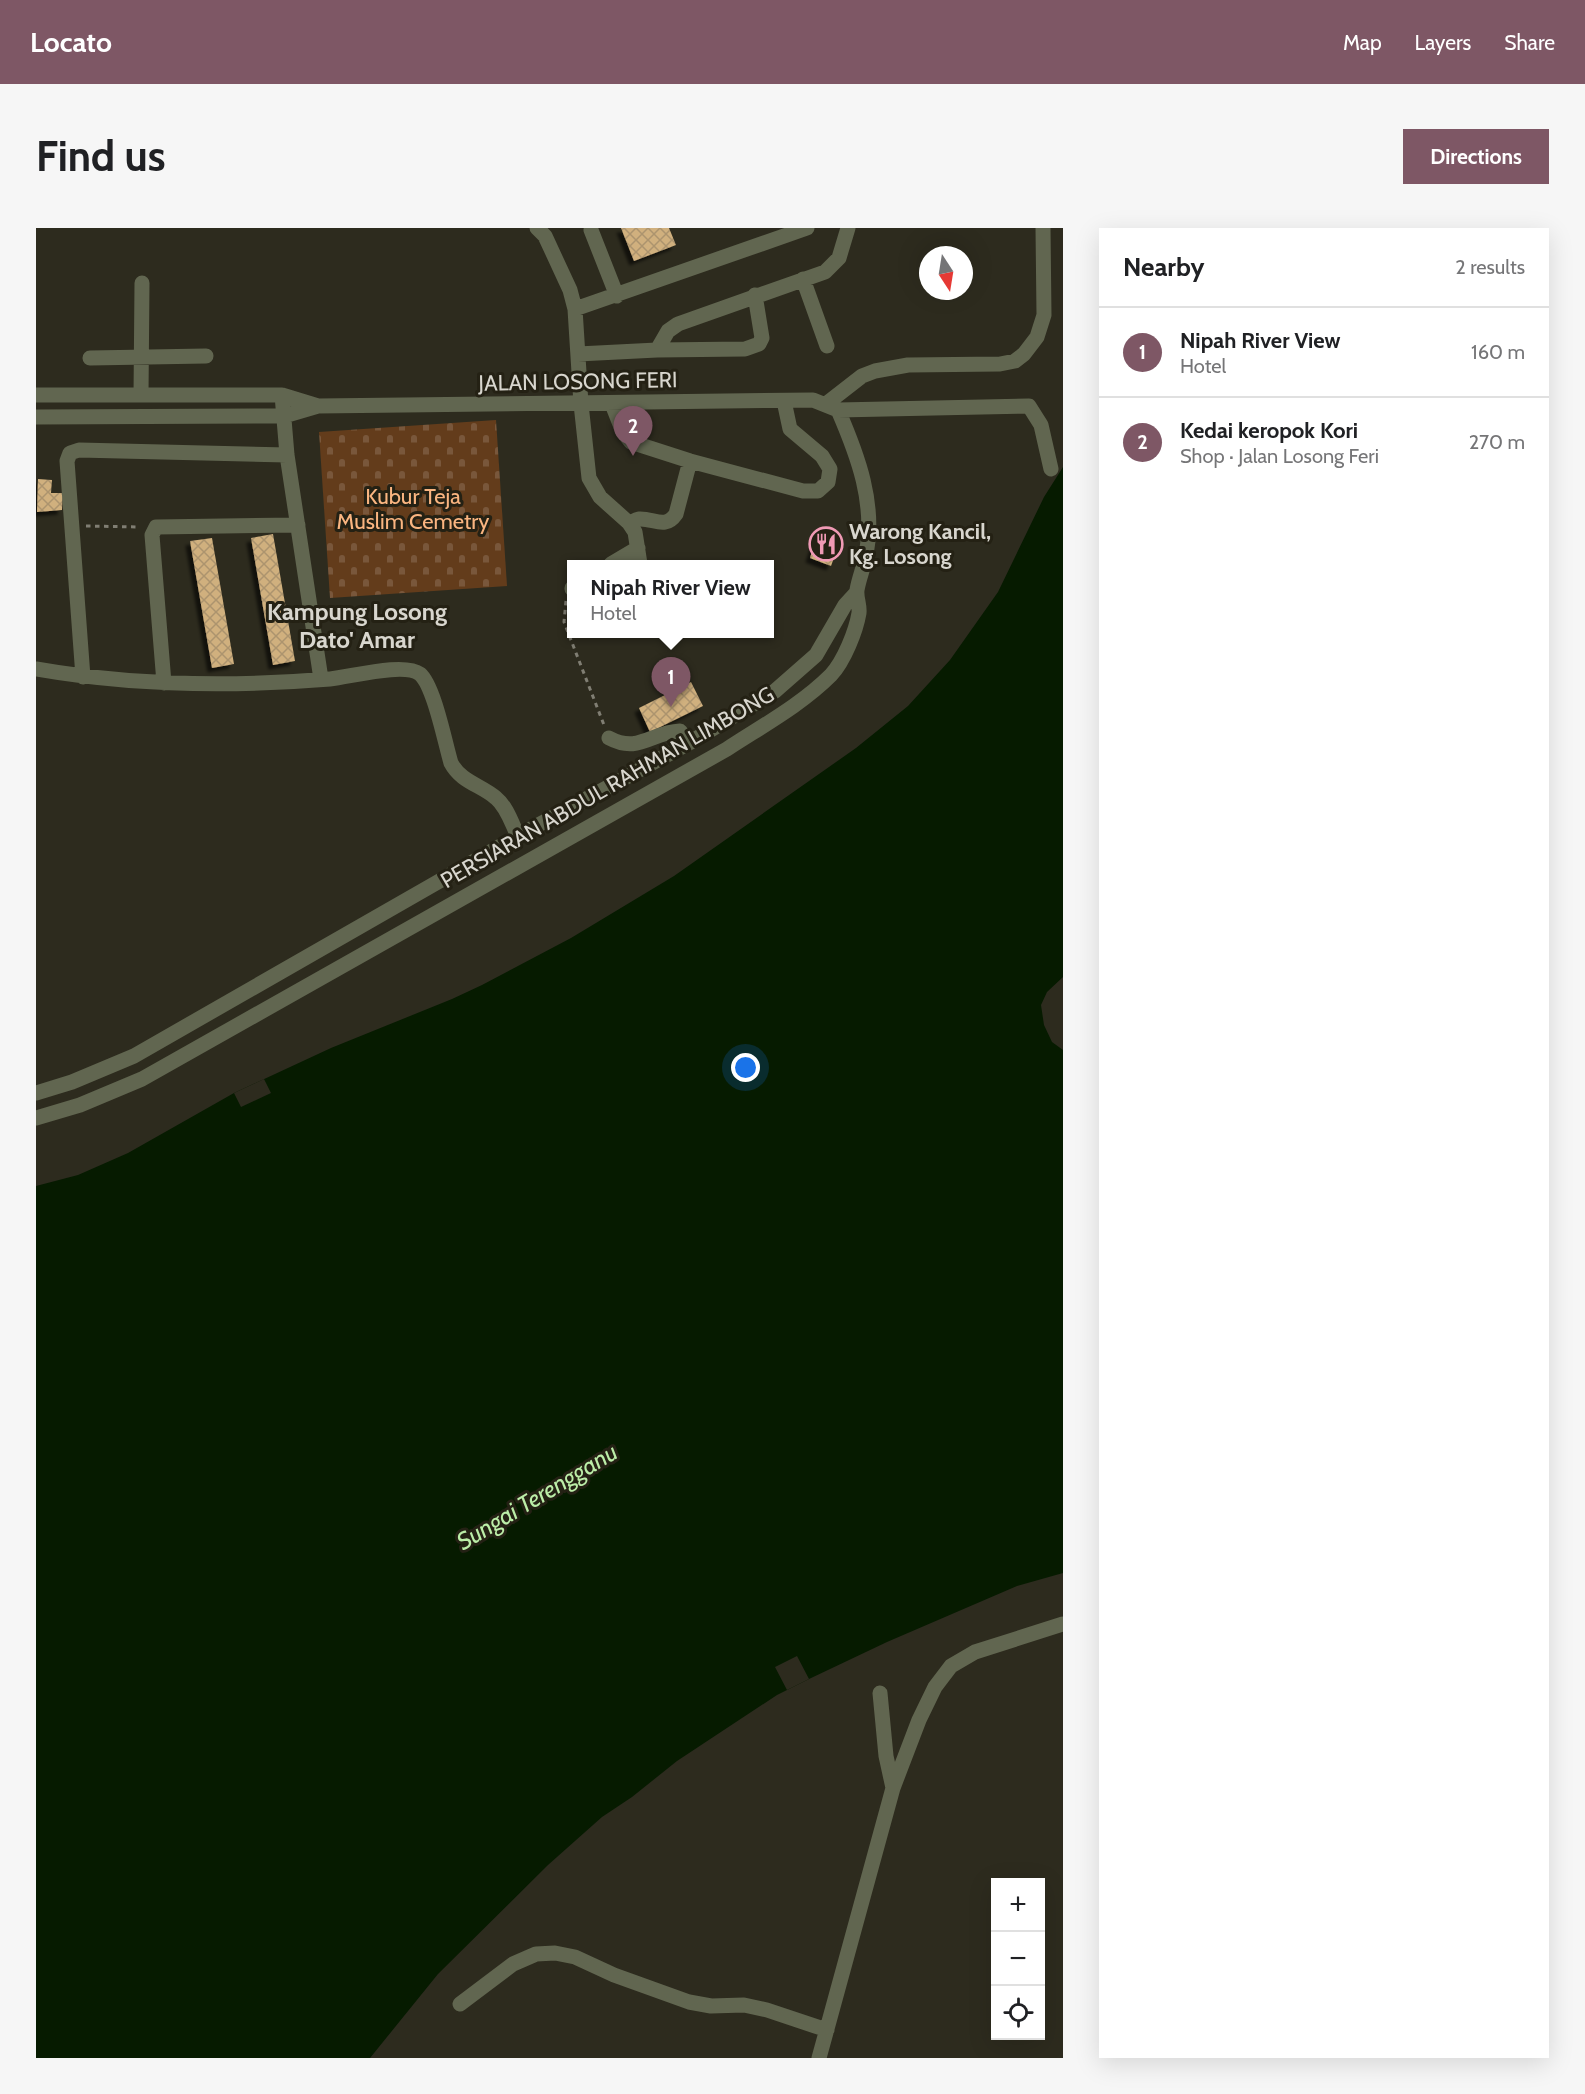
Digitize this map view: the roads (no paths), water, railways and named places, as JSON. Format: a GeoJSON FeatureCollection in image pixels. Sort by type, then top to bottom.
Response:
{"type":"FeatureCollection","features":[{"type":"Feature","properties":{"kind":"street"},"geometry":{"type":"LineString","coordinates":[[537,228],[545,236],[570,290],[575,309],[581,404],[589,478],[600,497],[629,523],[635,532],[640,560]]}},
{"type":"Feature","properties":{"kind":"street"},"geometry":{"type":"LineString","coordinates":[[575,309],[807,228]]}},
{"type":"Feature","properties":{"kind":"street"},"geometry":{"type":"LineString","coordinates":[[657,350],[668,331],[678,324],[825,272],[839,258],[848,228]]}},
{"type":"Feature","properties":{"kind":"street"},"geometry":{"type":"LineString","coordinates":[[856,593],[866,555],[868,536],[866,488],[854,447],[832,407],[862,376],[875,371],[908,365],[1000,364],[1015,361],[1024,354],[1037,337],[1044,315],[1043,228]]}},
{"type":"Feature","properties":{"kind":"street"},"geometry":{"type":"LineString","coordinates":[[591,230],[617,296]]}},
{"type":"Feature","properties":{"kind":"street"},"geometry":{"type":"LineString","coordinates":[[803,279],[827,346]]}},
{"type":"Feature","properties":{"kind":"street"},"geometry":{"type":"LineString","coordinates":[[141,395],[142,283]]}},
{"type":"Feature","properties":{"kind":"street"},"geometry":{"type":"LineString","coordinates":[[578,354],[745,349],[759,344],[762,338],[755,295]]}},
{"type":"Feature","properties":{"kind":"street"},"geometry":{"type":"LineString","coordinates":[[90,358],[206,356]]}},
{"type":"Feature","properties":{"kind":"street","name":"JALAN LOSONG FERI"},"geometry":{"type":"LineString","coordinates":[[36,395],[282,395],[318,406]]}},
{"type":"Feature","properties":{"kind":"street"},"geometry":{"type":"LineString","coordinates":[[282,395],[287,455],[321,679]]}},
{"type":"Feature","properties":{"kind":"street","name":"JALAN LOSONG FERI"},"geometry":{"type":"LineString","coordinates":[[36,417],[284,416],[318,406],[813,400],[832,407],[1029,406],[1041,425],[1051,469]]}},
{"type":"Feature","properties":{"kind":"street"},"geometry":{"type":"LineString","coordinates":[[612,404],[623,432],[631,442],[690,461],[803,491],[818,491],[828,482],[830,469],[822,456],[790,429],[784,401]]}},
{"type":"Feature","properties":{"kind":"street"},"geometry":{"type":"LineString","coordinates":[[83,677],[67,460],[70,453],[80,450],[287,455]]}},
{"type":"Feature","properties":{"kind":"street"},"geometry":{"type":"LineString","coordinates":[[629,523],[639,519],[666,523],[672,520],[676,514],[690,461]]}},
{"type":"Feature","properties":{"kind":"street"},"geometry":{"type":"LineString","coordinates":[[164,683],[152,535],[159,526],[298,525]]}},
{"type":"Feature","properties":{"kind":"street"},"geometry":{"type":"LineString","coordinates":[[618,560],[638,548]]}},
{"type":"Feature","properties":{"kind":"street","name":"PERSIARAN ABDUL RAHMAN LIMBONG"},"geometry":{"type":"LineString","coordinates":[[36,1093],[72,1082],[134,1056],[518,836],[689,743],[776,690],[816,655],[845,605],[856,593]]}},
{"type":"Feature","properties":{"kind":"street","name":"PERSIARAN ABDUL RAHMAN LIMBONG"},"geometry":{"type":"LineString","coordinates":[[36,1118],[80,1105],[142,1079],[727,749],[806,696],[832,673],[847,651],[859,611],[856,593]]}},
{"type":"Feature","properties":{"kind":"street"},"geometry":{"type":"LineString","coordinates":[[36,669],[83,677],[164,683],[274,682],[402,669],[418,673],[428,684],[455,772],[496,798],[504,807],[518,836]]}},
{"type":"Feature","properties":{"kind":"street"},"geometry":{"type":"LineString","coordinates":[[609,738],[629,746],[671,731],[680,731],[689,743]]}},
{"type":"Feature","properties":{"kind":"street"},"geometry":{"type":"LineString","coordinates":[[819,2058],[893,1788],[919,1720],[935,1687],[951,1666],[975,1652],[1063,1624]]}},
{"type":"Feature","properties":{"kind":"street"},"geometry":{"type":"LineString","coordinates":[[880,1693],[886,1756],[893,1788]]}},
{"type":"Feature","properties":{"kind":"street"},"geometry":{"type":"LineString","coordinates":[[460,2004],[513,1964],[536,1954],[555,1953],[575,1958],[614,1975],[689,2002],[767,2010],[827,2030]]}},
{"type":"Feature","properties":{"kind":"water","name":"Sungai Terengganu"},"geometry":{"type":"Polygon","coordinates":[[[1063,467],[1063,977],[1047,992],[1041,1005],[1044,1025],[1052,1042],[1063,1050],[1063,1573],[1017,1586],[887,1642],[809,1679],[777,1695],[677,1761],[632,1797],[602,1817],[548,1865],[438,1974],[370,2058],[36,2058],[36,1186],[78,1175],[128,1153],[234,1093],[331,1048],[482,985],[571,938],[674,876],[856,748],[908,706],[950,660],[998,592],[1044,497],[1063,467]]]}},
{"type":"Feature","properties":{"kind":"place","name":"Kedai keropok Kori"},"geometry":{"type":"Point","coordinates":[633,456]}},
{"type":"Feature","properties":{"kind":"place","name":"Warong Kancil, Kg. Losong"},"geometry":{"type":"Point","coordinates":[826,544]}},
{"type":"Feature","properties":{"kind":"place","name":"Nipah River View"},"geometry":{"type":"Point","coordinates":[671,707]}},
{"type":"Feature","properties":{"kind":"district","name":"Kampung Losong Dato' Amar"},"geometry":{"type":"Point","coordinates":[357,626]}},
{"type":"Feature","properties":{"kind":"park label","name":"Kubur Teja Muslim Cemetry"},"geometry":{"type":"Point","coordinates":[413,508]}}]}
